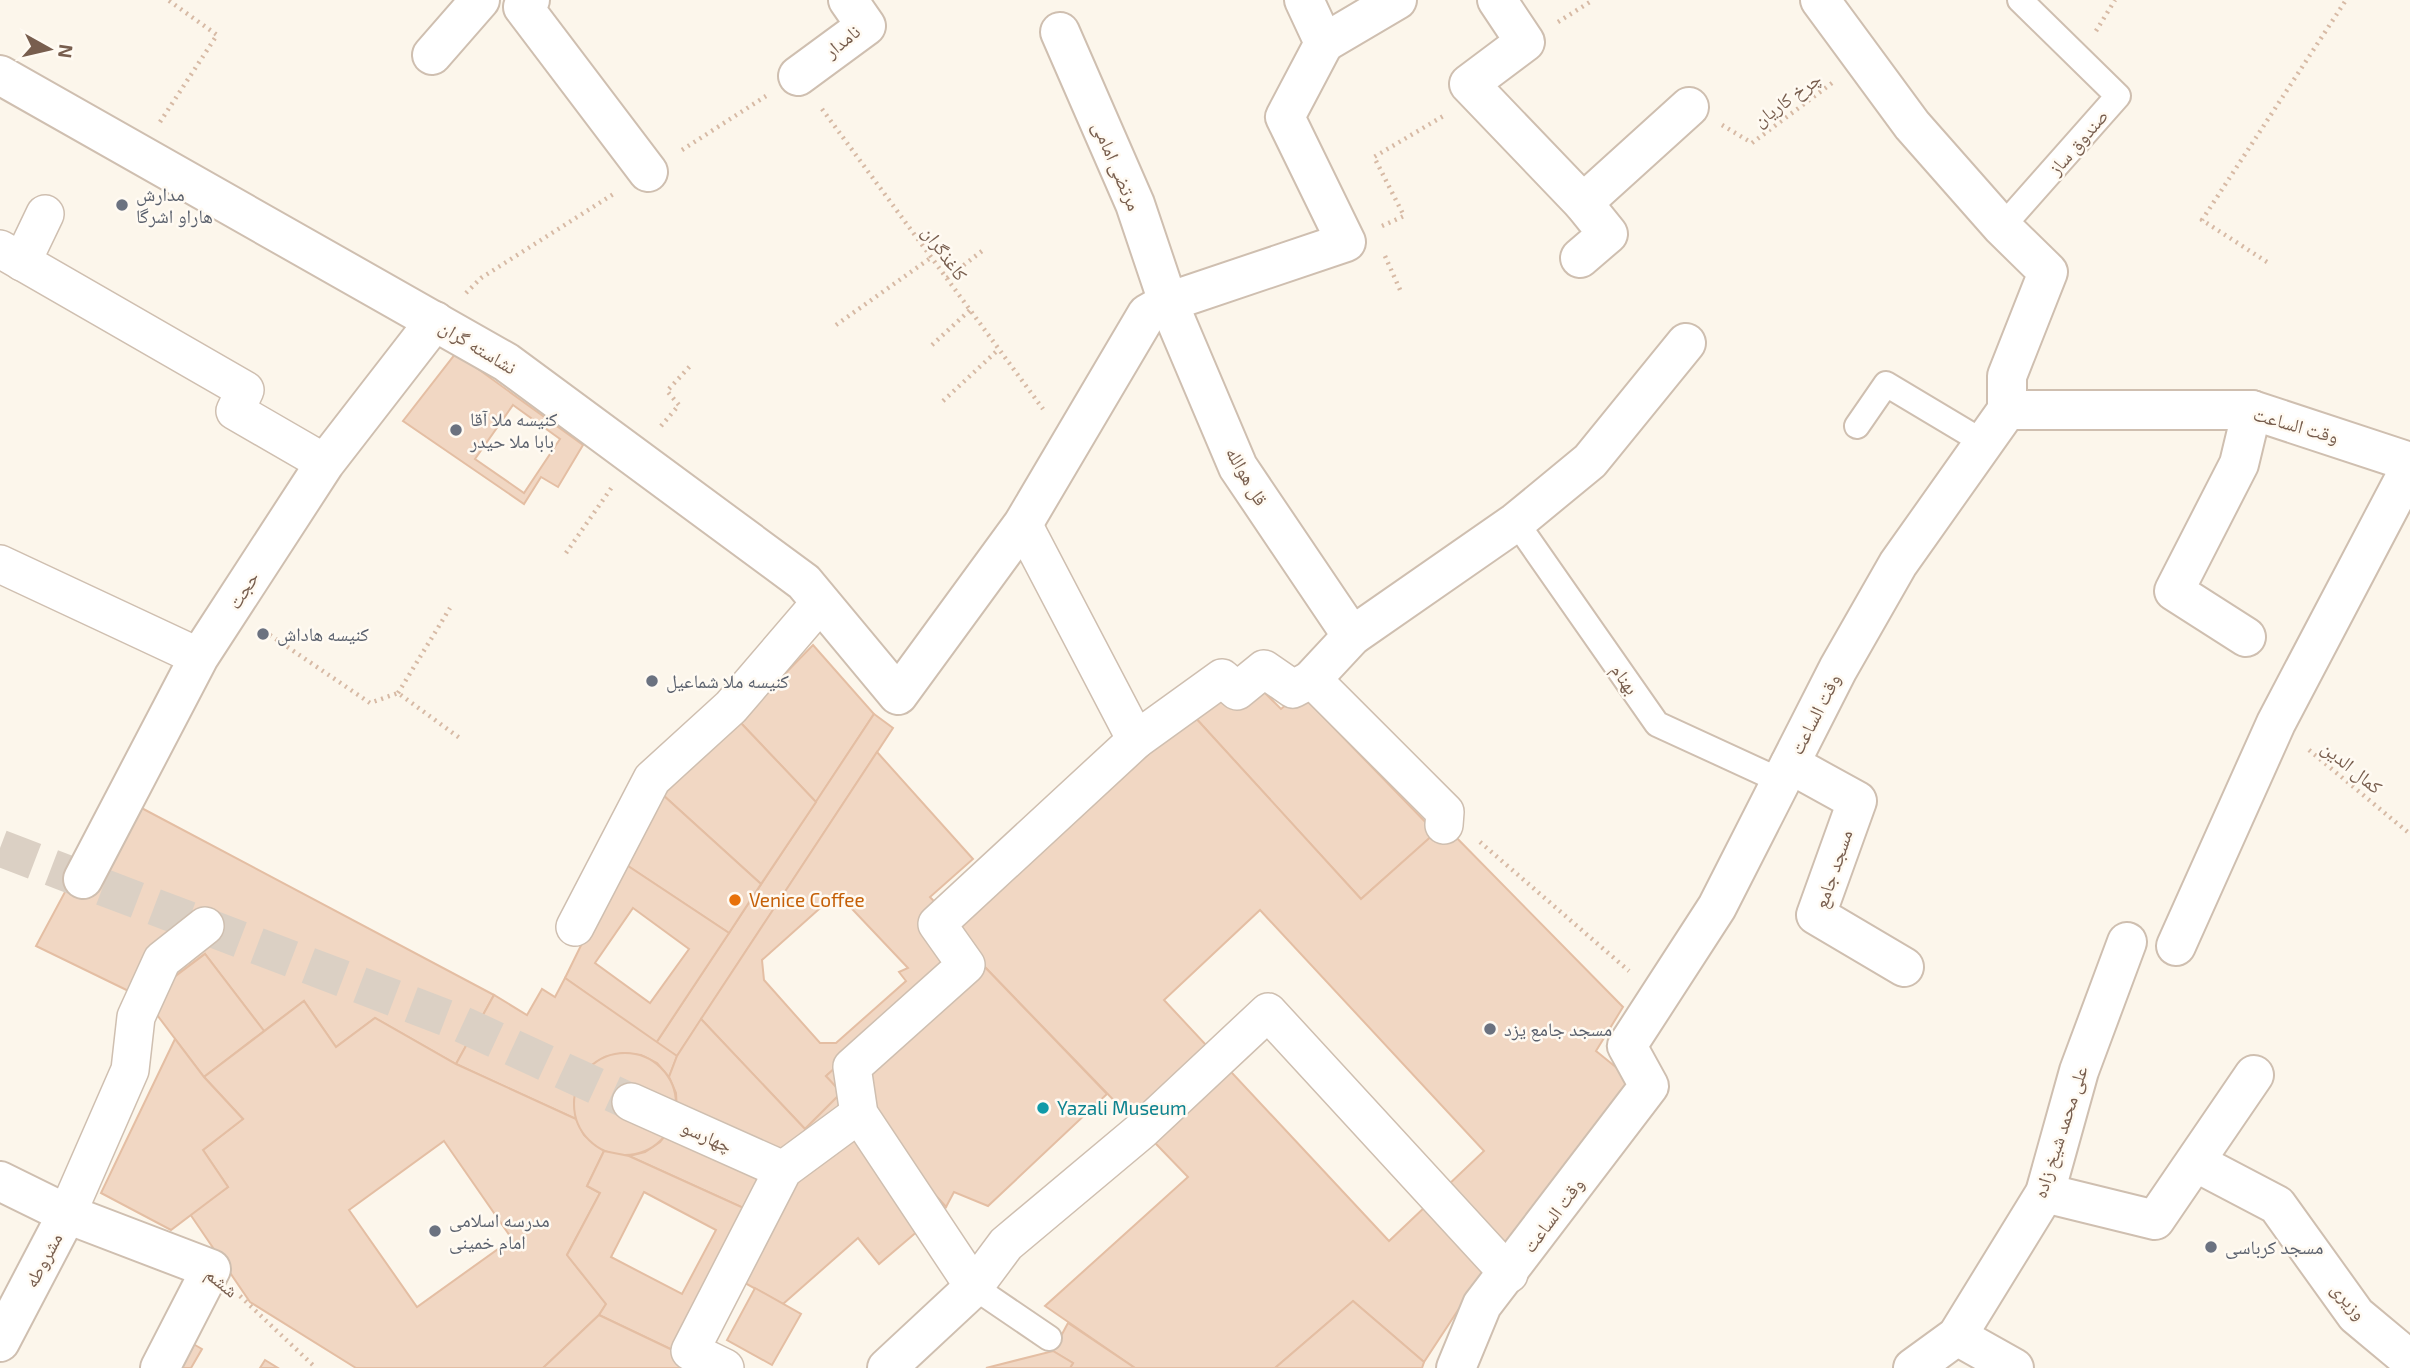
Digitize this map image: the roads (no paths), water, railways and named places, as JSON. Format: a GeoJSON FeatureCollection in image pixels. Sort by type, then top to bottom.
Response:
{"type":"FeatureCollection","features":[{"type":"Feature","properties":{"kind":"street"},"geometry":{"type":"LineString","coordinates":[[530,0],[523,7],[648,172]]}},
{"type":"Feature","properties":{"kind":"street","name":"نامدار"},"geometry":{"type":"LineString","coordinates":[[798,76],[866,26],[848,0]]}},
{"type":"Feature","properties":{"kind":"street"},"geometry":{"type":"LineString","coordinates":[[1304,0],[1324,43]]}},
{"type":"Feature","properties":{"kind":"street"},"geometry":{"type":"LineString","coordinates":[[1136,740],[1023,524],[1147,314],[1168,302],[1359,236],[1285,117],[1324,43],[1397,0]]}},
{"type":"Feature","properties":{"kind":"street"},"geometry":{"type":"LineString","coordinates":[[1497,0],[1525,42],[1469,84],[1583,203],[1608,234],[1580,258]]}},
{"type":"Feature","properties":{"kind":"street"},"geometry":{"type":"LineString","coordinates":[[1820,0],[1912,125],[2002,227],[2048,272],[2007,376],[2007,410]]}},
{"type":"Feature","properties":{"kind":"street"},"geometry":{"type":"LineString","coordinates":[[432,55],[469,3]]}},
{"type":"Feature","properties":{"kind":"street","name":"مرتضی امامی"},"geometry":{"type":"LineString","coordinates":[[1060,32],[1135,204],[1168,302]]}},
{"type":"Feature","properties":{"kind":"street","name":"نشاسته گران"},"geometry":{"type":"LineString","coordinates":[[0,75],[506,362],[804,582],[898,695],[1023,524]]}},
{"type":"Feature","properties":{"kind":"street"},"geometry":{"type":"LineString","coordinates":[[1583,203],[1689,107]]}},
{"type":"Feature","properties":{"kind":"street"},"geometry":{"type":"LineString","coordinates":[[46,214],[11,256],[245,390],[235,411],[325,463]]}},
{"type":"Feature","properties":{"kind":"street","name":"قل هوالله"},"geometry":{"type":"LineString","coordinates":[[1168,302],[1238,467],[1352,636]]}},
{"type":"Feature","properties":{"kind":"street","name":"حجت"},"geometry":{"type":"LineString","coordinates":[[83,879],[200,657],[325,463],[435,321]]}},
{"type":"Feature","properties":{"kind":"street"},"geometry":{"type":"LineString","coordinates":[[974,1287],[859,1114],[852,1067],[966,965],[937,923],[1136,740],[1222,678],[1237,691],[1264,669],[1293,689],[1312,679],[1352,636],[1516,522],[1590,461],[1686,343]]}},
{"type":"Feature","properties":{"kind":"street","name":"وقت الساعت"},"geometry":{"type":"LineString","coordinates":[[1456,1368],[1482,1305],[1649,1086],[1628,1046],[1717,907],[1838,669],[1898,564],[2007,410],[2252,410],[2410,462]]}},
{"type":"Feature","properties":{"kind":"street"},"geometry":{"type":"LineString","coordinates":[[2246,637],[2174,591],[2239,464],[2252,410]]}},
{"type":"Feature","properties":{"kind":"street"},"geometry":{"type":"LineString","coordinates":[[2176,946],[2276,723],[2292,665],[2410,468]]}},
{"type":"Feature","properties":{"kind":"street"},"geometry":{"type":"LineString","coordinates":[[0,565],[200,657]]}},
{"type":"Feature","properties":{"kind":"street"},"geometry":{"type":"LineString","coordinates":[[575,927],[652,779],[731,707],[820,603]]}},
{"type":"Feature","properties":{"kind":"street"},"geometry":{"type":"LineString","coordinates":[[1312,679],[1444,819]]}},
{"type":"Feature","properties":{"kind":"street","name":"مسجد جامع"},"geometry":{"type":"LineString","coordinates":[[1785,772],[1857,801],[1816,915],[1904,967]]}},
{"type":"Feature","properties":{"kind":"street"},"geometry":{"type":"LineString","coordinates":[[67,1214],[130,1070],[136,1017],[162,960],[205,926]]}},
{"type":"Feature","properties":{"kind":"street","name":"علی محمد شیخ زاده"},"geometry":{"type":"LineString","coordinates":[[1913,1368],[1957,1336],[2045,1193],[2079,1071],[2127,942]]}},
{"type":"Feature","properties":{"kind":"street"},"geometry":{"type":"LineString","coordinates":[[887,1368],[974,1287],[1006,1244],[1142,1130],[1269,1012],[1508,1274]]}},
{"type":"Feature","properties":{"kind":"street"},"geometry":{"type":"LineString","coordinates":[[2045,1193],[2155,1220],[2197,1163],[2255,1075]]}},
{"type":"Feature","properties":{"kind":"street","name":"چهارسو"},"geometry":{"type":"LineString","coordinates":[[631,1101],[783,1170]]}},
{"type":"Feature","properties":{"kind":"street"},"geometry":{"type":"LineString","coordinates":[[725,1368],[690,1351],[783,1170],[859,1114]]}},
{"type":"Feature","properties":{"kind":"street","name":"وزیری"},"geometry":{"type":"LineString","coordinates":[[2197,1163],[2277,1205],[2356,1315],[2410,1360]]}},
{"type":"Feature","properties":{"kind":"street","name":"ششم"},"geometry":{"type":"LineString","coordinates":[[0,1181],[67,1214],[211,1269],[160,1368]]}},
{"type":"Feature","properties":{"kind":"street","name":"مشروطه"},"geometry":{"type":"LineString","coordinates":[[0,1342],[67,1214]]}},
{"type":"Feature","properties":{"kind":"street"},"geometry":{"type":"LineString","coordinates":[[1957,1336],[2014,1368]]}},
{"type":"Feature","properties":{"kind":"lane","name":"صندوق ساز"},"geometry":{"type":"LineString","coordinates":[[2002,227],[2118,96],[2020,0]]}},
{"type":"Feature","properties":{"kind":"lane"},"geometry":{"type":"LineString","coordinates":[[1857,426],[1886,384],[1983,442]]}},
{"type":"Feature","properties":{"kind":"lane","name":"بهنام"},"geometry":{"type":"LineString","coordinates":[[1516,522],[1657,724],[1785,772]]}},
{"type":"Feature","properties":{"kind":"lane"},"geometry":{"type":"LineString","coordinates":[[974,1287],[1049,1338]]}},
{"type":"Feature","properties":{"kind":"tunnel"},"geometry":{"type":"LineString","coordinates":[[0,848],[457,1022],[631,1102]]}},
{"type":"Feature","properties":{"kind":"place","name":"مدارش هاراو اشرگا"},"geometry":{"type":"Point","coordinates":[122,205]}},
{"type":"Feature","properties":{"kind":"place","name":"کنیسه ملا آقا بابا ملا حیدر"},"geometry":{"type":"Point","coordinates":[456,430]}},
{"type":"Feature","properties":{"kind":"place","name":"کنیسه هاداش"},"geometry":{"type":"Point","coordinates":[263,634]}},
{"type":"Feature","properties":{"kind":"place","name":"کنیسه ملا شماعیل"},"geometry":{"type":"Point","coordinates":[652,681]}},
{"type":"Feature","properties":{"kind":"place","name":"Venice Coffee"},"geometry":{"type":"Point","coordinates":[735,900]}},
{"type":"Feature","properties":{"kind":"place","name":"مسجد جامع یزد"},"geometry":{"type":"Point","coordinates":[1490,1029]}},
{"type":"Feature","properties":{"kind":"place","name":"Yazali Museum"},"geometry":{"type":"Point","coordinates":[1043,1108]}},
{"type":"Feature","properties":{"kind":"place","name":"مدرسه اسلامی امام خمینی"},"geometry":{"type":"Point","coordinates":[435,1231]}},
{"type":"Feature","properties":{"kind":"place","name":"مسجد کرباسی"},"geometry":{"type":"Point","coordinates":[2211,1247]}}]}
